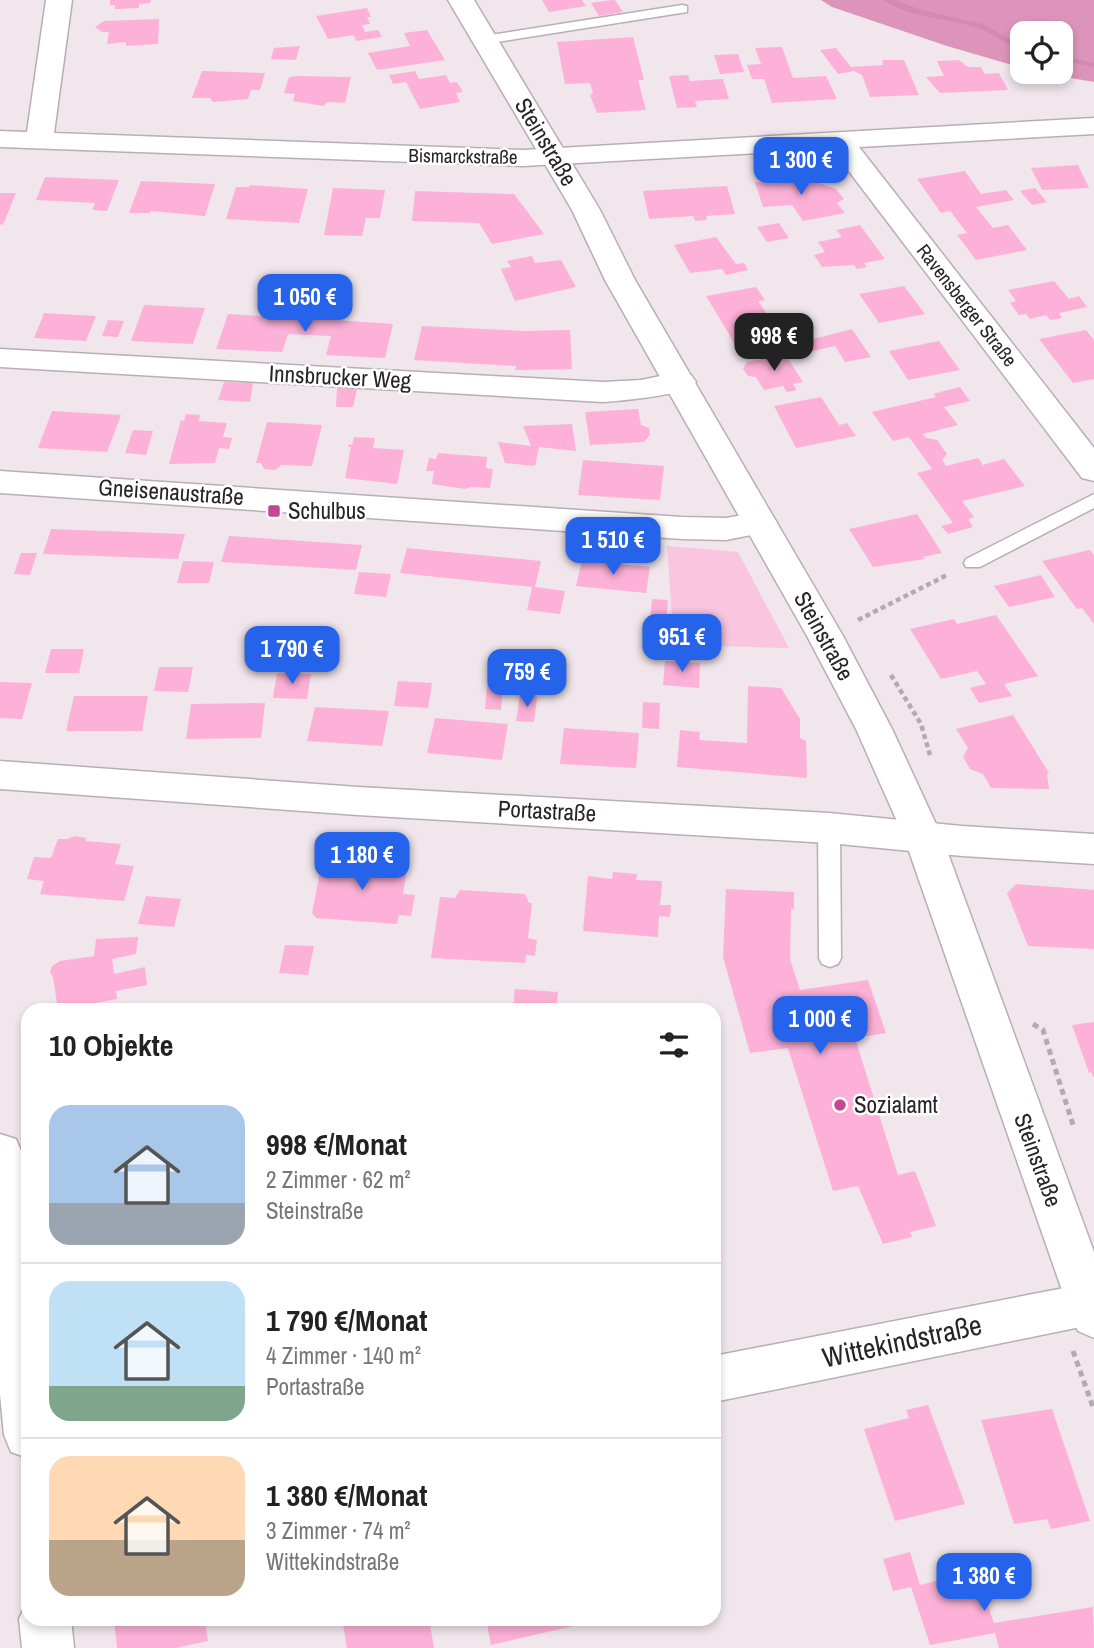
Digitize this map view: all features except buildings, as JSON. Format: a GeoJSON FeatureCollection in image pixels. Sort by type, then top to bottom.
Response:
{"type":"FeatureCollection","features":[{"type":"Feature","properties":{"kind":"street"},"geometry":{"type":"LineString","coordinates":[[39,140],[59,0]]}},
{"type":"Feature","properties":{"kind":"street","name":"Steinstraße"},"geometry":{"type":"LineString","coordinates":[[461,0],[586,210],[620,280],[825,636],[879,741],[923,837],[1080,1310]]}},
{"type":"Feature","properties":{"kind":"street","name":"Bismarckstraße"},"geometry":{"type":"LineString","coordinates":[[0,139],[434,156],[555,156],[1094,126]]}},
{"type":"Feature","properties":{"kind":"street","name":"Ravensberger Straße"},"geometry":{"type":"LineString","coordinates":[[840,141],[1094,470]]}},
{"type":"Feature","properties":{"kind":"street","name":"Innsbrucker Weg"},"geometry":{"type":"LineString","coordinates":[[0,358],[603,392],[641,390],[680,382]]}},
{"type":"Feature","properties":{"kind":"street","name":"Gneisenaustraße"},"geometry":{"type":"LineString","coordinates":[[0,482],[682,528],[726,529],[760,523]]}},
{"type":"Feature","properties":{"kind":"street","name":"Portastraße"},"geometry":{"type":"LineString","coordinates":[[0,775],[358,801],[829,828],[1094,849]]}},
{"type":"Feature","properties":{"kind":"street"},"geometry":{"type":"LineString","coordinates":[[0,1153],[21,1364]]}},
{"type":"Feature","properties":{"kind":"street","name":"Wittekindstraße"},"geometry":{"type":"LineString","coordinates":[[721,1378],[1080,1310]]}},
{"type":"Feature","properties":{"kind":"street"},"geometry":{"type":"LineString","coordinates":[[46,1626],[48,1648]]}},
{"type":"Feature","properties":{"kind":"lane"},"geometry":{"type":"LineString","coordinates":[[484,40],[682,9]]}},
{"type":"Feature","properties":{"kind":"lane"},"geometry":{"type":"LineString","coordinates":[[973,563],[1094,500]]}},
{"type":"Feature","properties":{"kind":"lane"},"geometry":{"type":"LineString","coordinates":[[829,828],[830,958]]}},
{"type":"Feature","properties":{"kind":"path"},"geometry":{"type":"LineString","coordinates":[[825,636],[973,563]]}},
{"type":"Feature","properties":{"kind":"path"},"geometry":{"type":"LineString","coordinates":[[1080,1310],[1094,1410]]}},
{"type":"Feature","properties":{"kind":"shaded area"},"geometry":{"type":"Polygon","coordinates":[[[821,0],[1094,0],[1094,82],[1073,78],[1073,21],[1010,21],[1010,64],[832,7],[821,0]]]}},
{"type":"Feature","properties":{"kind":"shaded area"},"geometry":{"type":"Polygon","coordinates":[[[667,546],[738,552],[789,648],[674,645],[667,546]]]}},
{"type":"Feature","properties":{"kind":"waterway"},"geometry":{"type":"LineString","coordinates":[[887,0],[919,12],[983,27],[1010,43]]}},
{"type":"Feature","properties":{"kind":"waterway"},"geometry":{"type":"LineString","coordinates":[[1073,60],[1094,65]]}},
{"type":"Feature","properties":{"kind":"place","name":"Schulbus"},"geometry":{"type":"Point","coordinates":[274,511]}},
{"type":"Feature","properties":{"kind":"place","name":"Sozialamt"},"geometry":{"type":"Point","coordinates":[840,1105]}}]}
